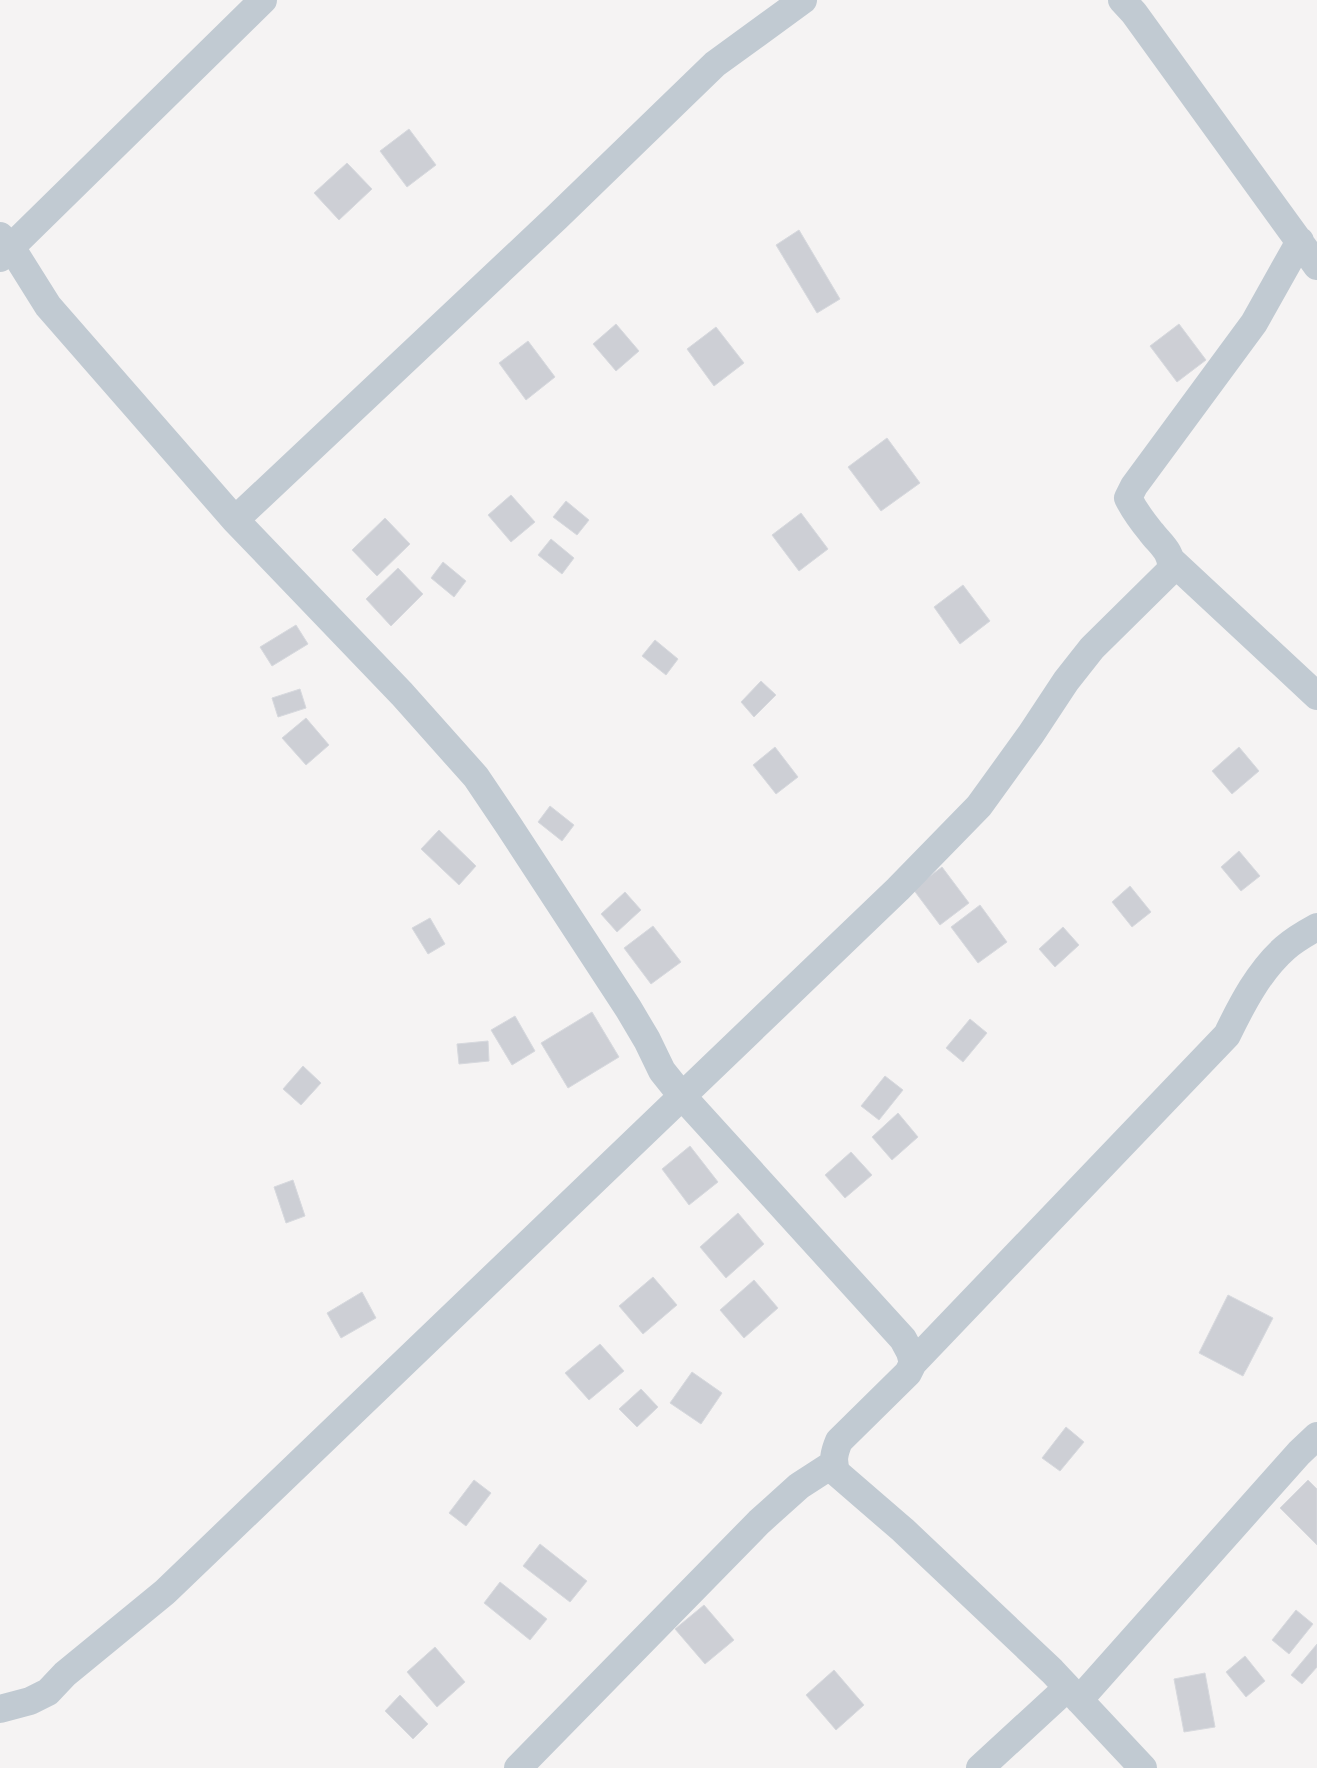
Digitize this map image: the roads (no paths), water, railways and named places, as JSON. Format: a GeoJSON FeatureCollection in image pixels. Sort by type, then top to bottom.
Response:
{"type":"FeatureCollection","features":[{"type":"Feature","properties":{"kind":"street"},"geometry":{"type":"LineString","coordinates":[[263,0],[4,247],[48,306],[235,520],[402,694],[476,778],[628,1008],[662,1071],[682,1096],[903,1338],[913,1363]]}},
{"type":"Feature","properties":{"kind":"street"},"geometry":{"type":"LineString","coordinates":[[235,520],[557,217],[715,64],[803,0]]}},
{"type":"Feature","properties":{"kind":"street"},"geometry":{"type":"LineString","coordinates":[[1122,0],[1140,20],[1317,266]]}},
{"type":"Feature","properties":{"kind":"street"},"geometry":{"type":"LineString","coordinates":[[1300,241],[1254,323],[1134,486],[1128,498],[1151,532],[1166,549],[1172,561],[1317,696]]}},
{"type":"Feature","properties":{"kind":"street"},"geometry":{"type":"LineString","coordinates":[[0,1709],[30,1701],[48,1692],[87,1655],[166,1592],[898,889],[974,811],[1032,734],[1066,682],[1092,648],[1171,570],[1172,561]]}},
{"type":"Feature","properties":{"kind":"street"},"geometry":{"type":"LineString","coordinates":[[1143,1768],[1073,1694],[903,1530],[837,1473],[833,1464],[834,1453],[839,1441],[848,1431],[908,1373],[913,1363],[1226,1035],[1246,999],[1276,957],[1294,941],[1317,927]]}},
{"type":"Feature","properties":{"kind":"street"},"geometry":{"type":"LineString","coordinates":[[980,1768],[1073,1694],[1299,1452],[1317,1436]]}},
{"type":"Feature","properties":{"kind":"street"},"geometry":{"type":"LineString","coordinates":[[518,1768],[759,1522],[799,1486],[833,1464]]}}]}
